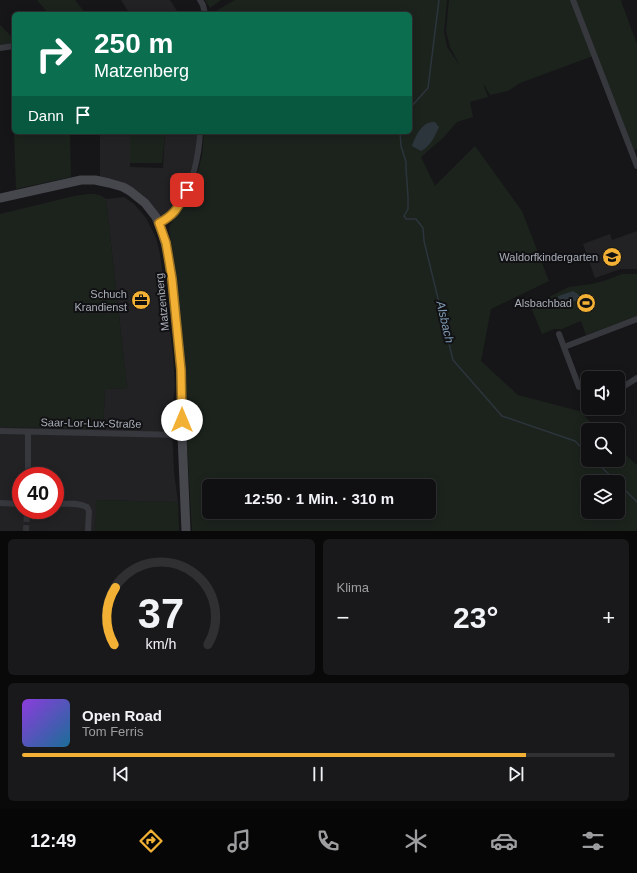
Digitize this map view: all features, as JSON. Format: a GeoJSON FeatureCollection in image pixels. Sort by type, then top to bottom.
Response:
{"type":"FeatureCollection","features":[{"type":"Feature","properties":{"kind":"street"},"geometry":{"type":"LineString","coordinates":[[200,0],[203,4],[205,12]]}},
{"type":"Feature","properties":{"kind":"street"},"geometry":{"type":"LineString","coordinates":[[573,0],[635,153],[637,166]]}},
{"type":"Feature","properties":{"kind":"street"},"geometry":{"type":"LineString","coordinates":[[0,48],[12,46]]}},
{"type":"Feature","properties":{"kind":"street"},"geometry":{"type":"LineString","coordinates":[[159,223],[178,208],[187,190],[200,143],[200,134]]}},
{"type":"Feature","properties":{"kind":"street","name":"Matzenberg"},"geometry":{"type":"LineString","coordinates":[[0,198],[81,180],[95,180],[119,186],[136,195],[149,207],[159,223],[166,243],[172,279],[181,370],[186,531]]}},
{"type":"Feature","properties":{"kind":"street"},"geometry":{"type":"LineString","coordinates":[[564,348],[637,319]]}},
{"type":"Feature","properties":{"kind":"street"},"geometry":{"type":"LineString","coordinates":[[559,334],[579,387]]}},
{"type":"Feature","properties":{"kind":"street"},"geometry":{"type":"LineString","coordinates":[[625,386],[637,378]]}},
{"type":"Feature","properties":{"kind":"street","name":"Saar-Lor-Lux-Straße"},"geometry":{"type":"LineString","coordinates":[[0,431],[182,435]]}},
{"type":"Feature","properties":{"kind":"street"},"geometry":{"type":"LineString","coordinates":[[28,432],[28,467]]}},
{"type":"Feature","properties":{"kind":"street"},"geometry":{"type":"LineString","coordinates":[[0,503],[12,504]]}},
{"type":"Feature","properties":{"kind":"street"},"geometry":{"type":"LineString","coordinates":[[64,504],[83,505],[87,507],[89,511],[88,531]]}},
{"type":"Feature","properties":{"kind":"shaded area"},"geometry":{"type":"Polygon","coordinates":[[[37,0],[75,0],[84,12],[47,12],[37,0]]]}},
{"type":"Feature","properties":{"kind":"shaded area"},"geometry":{"type":"Polygon","coordinates":[[[121,0],[170,0],[178,12],[129,12],[121,0]]]}},
{"type":"Feature","properties":{"kind":"shaded area"},"geometry":{"type":"Polygon","coordinates":[[[205,0],[221,0],[210,8],[205,0]]]}},
{"type":"Feature","properties":{"kind":"shaded area"},"geometry":{"type":"Polygon","coordinates":[[[235,0],[447,0],[444,32],[447,47],[460,66],[450,47],[446,31],[449,0],[570,0],[593,56],[520,83],[508,91],[490,95],[483,84],[488,97],[470,102],[473,117],[457,122],[443,138],[421,157],[435,186],[475,146],[522,211],[549,281],[491,309],[481,361],[518,395],[579,411],[581,415],[583,415],[592,423],[581,423],[581,467],[625,467],[625,454],[637,465],[637,531],[192,531],[184,367],[175,270],[169,230],[170,225],[185,204],[195,182],[202,156],[204,134],[412,134],[412,12],[214,12],[235,0]]]}},
{"type":"Feature","properties":{"kind":"shaded area"},"geometry":{"type":"Polygon","coordinates":[[[575,0],[622,0],[621,1],[637,44],[637,149],[634,150],[575,0]]]}},
{"type":"Feature","properties":{"kind":"shaded area"},"geometry":{"type":"Polygon","coordinates":[[[0,25],[12,37],[12,44],[0,46],[0,25]]]}},
{"type":"Feature","properties":{"kind":"shaded area"},"geometry":{"type":"Polygon","coordinates":[[[11,49],[12,49],[12,77],[11,49]]]}},
{"type":"Feature","properties":{"kind":"shaded area"},"geometry":{"type":"Polygon","coordinates":[[[435,122],[439,127],[430,144],[421,151],[412,146],[422,127],[429,123],[435,122]]]}},
{"type":"Feature","properties":{"kind":"shaded area"},"geometry":{"type":"Polygon","coordinates":[[[14,134],[70,134],[71,177],[16,189],[14,134]]]}},
{"type":"Feature","properties":{"kind":"shaded area"},"geometry":{"type":"Polygon","coordinates":[[[100,134],[130,134],[130,167],[163,168],[165,134],[197,134],[196,151],[188,180],[175,205],[168,213],[161,217],[148,202],[100,177],[100,134]]]}},
{"type":"Feature","properties":{"kind":"shaded area"},"geometry":{"type":"Polygon","coordinates":[[[130,134],[165,134],[162,163],[130,163],[130,134]]]}},
{"type":"Feature","properties":{"kind":"shaded area"},"geometry":{"type":"Polygon","coordinates":[[[88,194],[102,196],[106,199],[127,388],[105,389],[103,429],[0,427],[0,214],[88,194]]]}},
{"type":"Feature","properties":{"kind":"shaded area"},"geometry":{"type":"Polygon","coordinates":[[[124,197],[134,204],[146,218],[156,238],[160,254],[173,356],[175,387],[173,401],[170,401],[169,408],[173,408],[172,428],[174,472],[178,502],[97,500],[95,531],[0,531],[0,427],[103,429],[105,389],[127,388],[106,199],[124,197]]]}},
{"type":"Feature","properties":{"kind":"shaded area","name":"Waldorfkindergarten"},"geometry":{"type":"Polygon","coordinates":[[[637,231],[637,269],[621,269],[595,278],[583,244],[610,234],[612,240],[637,231]]]}},
{"type":"Feature","properties":{"kind":"shaded area","name":"Alsbachbad"},"geometry":{"type":"Polygon","coordinates":[[[622,274],[637,274],[637,316],[586,335],[581,321],[562,329],[554,329],[542,334],[530,305],[569,287],[592,284],[622,274]]]}},
{"type":"Feature","properties":{"kind":"shaded area"},"geometry":{"type":"Polygon","coordinates":[[[573,291],[578,294],[583,305],[579,306],[578,301],[575,301],[562,306],[558,296],[573,291]]]}},
{"type":"Feature","properties":{"kind":"shaded area"},"geometry":{"type":"Polygon","coordinates":[[[96,500],[178,502],[179,531],[95,531],[96,500]]]}},
{"type":"Feature","properties":{"kind":"waterway","name":"Alsbach"},"geometry":{"type":"LineString","coordinates":[[412,106],[428,88],[439,0]]}},
{"type":"Feature","properties":{"kind":"waterway","name":"Alsbach"},"geometry":{"type":"LineString","coordinates":[[400,134],[401,146],[406,162],[408,197],[408,209],[404,216],[406,219],[416,219],[423,228],[424,241],[453,360],[502,416],[575,441],[581,447]]}},
{"type":"Feature","properties":{"kind":"waterway","name":"Alsbach"},"geometry":{"type":"LineString","coordinates":[[601,467],[610,475]]}},
{"type":"Feature","properties":{"kind":"waterway","name":"Alsbach"},"geometry":{"type":"LineString","coordinates":[[625,490],[637,502]]}},
{"type":"Feature","properties":{"kind":"tunnel"},"geometry":{"type":"LineString","coordinates":[[26,531],[27,519]]}},
{"type":"Feature","properties":{"kind":"place","name":"Waldorfkindergarten"},"geometry":{"type":"Point","coordinates":[612,257]}},
{"type":"Feature","properties":{"kind":"place","name":"Schuch Krandienst"},"geometry":{"type":"Point","coordinates":[141,300]}},
{"type":"Feature","properties":{"kind":"place","name":"Alsbachbad"},"geometry":{"type":"Point","coordinates":[586,303]}},
{"type":"Feature","properties":{"kind":"route"},"geometry":{"type":"LineString","coordinates":[[182,420],[182,384],[172,279],[166,243],[159,223],[178,208],[187,190]]}}]}
